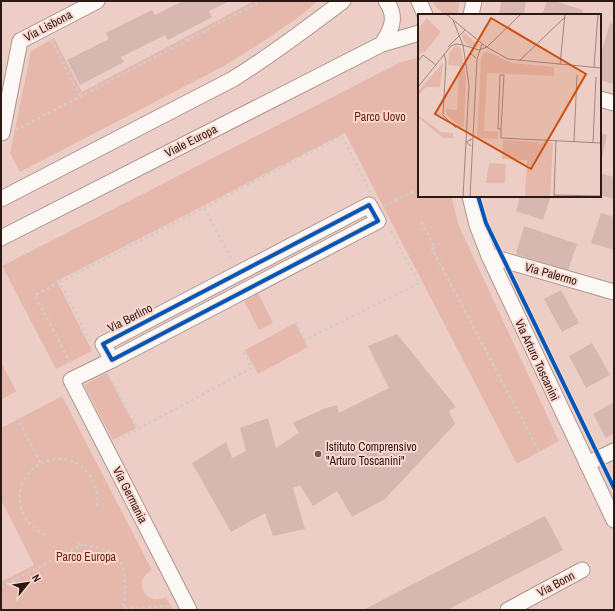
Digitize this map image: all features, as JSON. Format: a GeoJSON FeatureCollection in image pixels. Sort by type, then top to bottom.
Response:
{"type":"FeatureCollection","features":[{"type":"Feature","properties":{"kind":"street","name":"Via Lisbona"},"geometry":{"type":"LineString","coordinates":[[6,133],[2,133],[20,40],[96,1]]}},
{"type":"Feature","properties":{"kind":"street"},"geometry":{"type":"LineString","coordinates":[[1,199],[233,79],[277,50],[343,1]]}},
{"type":"Feature","properties":{"kind":"street"},"geometry":{"type":"LineString","coordinates":[[382,44],[390,32],[393,20],[386,1]]}},
{"type":"Feature","properties":{"kind":"street"},"geometry":{"type":"LineString","coordinates":[[419,1],[425,14]]}},
{"type":"Feature","properties":{"kind":"street"},"geometry":{"type":"LineString","coordinates":[[472,14],[474,1]]}},
{"type":"Feature","properties":{"kind":"street","name":"Viale Europa"},"geometry":{"type":"LineString","coordinates":[[1,238],[382,44],[418,33]]}},
{"type":"Feature","properties":{"kind":"street"},"geometry":{"type":"LineString","coordinates":[[601,99],[614,103]]}},
{"type":"Feature","properties":{"kind":"street","name":"Via Arturo Toscanini"},"geometry":{"type":"LineString","coordinates":[[470,197],[477,225],[489,256],[586,464],[614,520]]}},
{"type":"Feature","properties":{"kind":"street","name":"Via Berlino"},"geometry":{"type":"LineString","coordinates":[[109,366],[103,344],[369,205],[373,212]]}},
{"type":"Feature","properties":{"kind":"street","name":"Via Palermo"},"geometry":{"type":"LineString","coordinates":[[489,256],[614,292]]}},
{"type":"Feature","properties":{"kind":"street"},"geometry":{"type":"LineString","coordinates":[[71,373],[109,366]]}},
{"type":"Feature","properties":{"kind":"street","name":"Via Germania"},"geometry":{"type":"LineString","coordinates":[[71,373],[189,610]]}},
{"type":"Feature","properties":{"kind":"street"},"geometry":{"type":"LineString","coordinates":[[586,464],[614,451]]}},
{"type":"Feature","properties":{"kind":"street","name":"Via Bonn"},"geometry":{"type":"LineString","coordinates":[[508,610],[582,570]]}},
{"type":"Feature","properties":{"kind":"path"},"geometry":{"type":"LineString","coordinates":[[6,133],[262,1]]}},
{"type":"Feature","properties":{"kind":"path"},"geometry":{"type":"LineString","coordinates":[[49,38],[80,96]]}},
{"type":"Feature","properties":{"kind":"path"},"geometry":{"type":"LineString","coordinates":[[71,373],[35,295],[342,136],[372,194]]}},
{"type":"Feature","properties":{"kind":"path"},"geometry":{"type":"LineString","coordinates":[[373,212],[418,190]]}},
{"type":"Feature","properties":{"kind":"path"},"geometry":{"type":"LineString","coordinates":[[204,208],[235,266]]}},
{"type":"Feature","properties":{"kind":"path"},"geometry":{"type":"LineString","coordinates":[[422,222],[435,248],[432,249],[540,453]]}},
{"type":"Feature","properties":{"kind":"path"},"geometry":{"type":"LineString","coordinates":[[296,322],[305,340],[419,283],[387,224]]}},
{"type":"Feature","properties":{"kind":"path"},"geometry":{"type":"LineString","coordinates":[[60,282],[91,341]]}},
{"type":"Feature","properties":{"kind":"path"},"geometry":{"type":"LineString","coordinates":[[112,442],[252,368],[243,350]]}},
{"type":"Feature","properties":{"kind":"path"},"geometry":{"type":"LineString","coordinates":[[109,366],[138,429]]}},
{"type":"Feature","properties":{"kind":"path"},"geometry":{"type":"LineString","coordinates":[[17,417],[41,463]]}},
{"type":"Feature","properties":{"kind":"path"},"geometry":{"type":"LineString","coordinates":[[45,535],[29,524],[20,506],[19,497],[21,487],[30,470],[41,463],[50,460],[63,459],[76,463],[87,471],[94,482],[97,494],[96,508]]}},
{"type":"Feature","properties":{"kind":"path"},"geometry":{"type":"LineString","coordinates":[[78,544],[114,553],[121,561],[125,579],[123,609],[174,606]]}},
{"type":"Feature","properties":{"kind":"path"},"geometry":{"type":"LineString","coordinates":[[1,587],[82,545]]}},
{"type":"Feature","properties":{"kind":"green space"},"geometry":{"type":"Polygon","coordinates":[[[254,1],[318,1],[296,19],[222,67],[20,172],[10,153],[31,51],[54,38],[82,92],[254,1]]]}},
{"type":"Feature","properties":{"kind":"green space"},"geometry":{"type":"Polygon","coordinates":[[[432,1],[460,1],[457,14],[444,14],[432,1]]]}},
{"type":"Feature","properties":{"kind":"green space","name":"Parco Uovo"},"geometry":{"type":"Polygon","coordinates":[[[418,57],[418,197],[451,197],[459,226],[559,441],[517,464],[345,133],[57,281],[92,351],[56,369],[2,266],[399,63],[418,57]]]}},
{"type":"Feature","properties":{"kind":"green space"},"geometry":{"type":"Polygon","coordinates":[[[258,293],[273,323],[259,330],[244,301],[258,293]]]}},
{"type":"Feature","properties":{"kind":"green space"},"geometry":{"type":"Polygon","coordinates":[[[295,323],[308,347],[258,374],[245,350],[295,323]]]}},
{"type":"Feature","properties":{"kind":"green space"},"geometry":{"type":"Polygon","coordinates":[[[1,362],[16,391],[1,400],[1,362]]]}},
{"type":"Feature","properties":{"kind":"green space"},"geometry":{"type":"Polygon","coordinates":[[[107,373],[136,428],[113,440],[84,385],[107,373]]]}},
{"type":"Feature","properties":{"kind":"green space","name":"Parco Europa"},"geometry":{"type":"Polygon","coordinates":[[[62,396],[152,570],[146,574],[143,580],[143,591],[152,598],[158,599],[166,597],[173,610],[1,610],[1,582],[34,565],[1,500],[1,428],[62,396]]]}},
{"type":"Feature","properties":{"kind":"building"},"geometry":{"type":"Polygon","coordinates":[[[183,1],[230,1],[209,11],[212,17],[168,40],[165,35],[121,57],[124,62],[80,85],[67,60],[109,39],[106,33],[152,10],[155,15],[183,1]]]}},
{"type":"Feature","properties":{"kind":"building"},"geometry":{"type":"Polygon","coordinates":[[[501,1],[526,1],[524,14],[499,14],[501,1]]]}},
{"type":"Feature","properties":{"kind":"building"},"geometry":{"type":"Polygon","coordinates":[[[547,1],[554,1],[583,10],[582,14],[542,14],[547,1]]]}},
{"type":"Feature","properties":{"kind":"building"},"geometry":{"type":"Polygon","coordinates":[[[610,23],[614,24],[614,84],[601,80],[601,54],[610,23]]]}},
{"type":"Feature","properties":{"kind":"building"},"geometry":{"type":"Polygon","coordinates":[[[601,133],[607,135],[601,161],[601,133]]]}},
{"type":"Feature","properties":{"kind":"building"},"geometry":{"type":"Polygon","coordinates":[[[601,173],[614,177],[614,199],[601,195],[601,173]]]}},
{"type":"Feature","properties":{"kind":"building"},"geometry":{"type":"Polygon","coordinates":[[[520,197],[550,198],[543,220],[516,211],[520,197]]]}},
{"type":"Feature","properties":{"kind":"building"},"geometry":{"type":"Polygon","coordinates":[[[601,213],[614,217],[614,250],[591,243],[601,213]]]}},
{"type":"Feature","properties":{"kind":"building"},"geometry":{"type":"Polygon","coordinates":[[[524,226],[577,244],[568,271],[516,254],[524,226]]]}},
{"type":"Feature","properties":{"kind":"building"},"geometry":{"type":"Polygon","coordinates":[[[561,290],[579,323],[562,332],[544,299],[561,290]]]}},
{"type":"Feature","properties":{"kind":"building"},"geometry":{"type":"Polygon","coordinates":[[[397,334],[456,407],[449,411],[455,424],[385,499],[352,517],[337,491],[313,506],[300,485],[293,488],[305,529],[273,536],[265,513],[231,532],[192,463],[226,442],[232,458],[246,451],[240,428],[268,418],[276,448],[299,433],[293,423],[323,409],[337,405],[339,413],[389,388],[368,346],[397,334]]]}},
{"type":"Feature","properties":{"kind":"building"},"geometry":{"type":"Polygon","coordinates":[[[592,343],[610,375],[586,388],[569,356],[592,343]]]}},
{"type":"Feature","properties":{"kind":"building"},"geometry":{"type":"Polygon","coordinates":[[[614,402],[614,433],[606,438],[593,414],[614,402]]]}},
{"type":"Feature","properties":{"kind":"building"},"geometry":{"type":"Polygon","coordinates":[[[545,516],[563,550],[447,610],[363,610],[545,516]]]}},
{"type":"Feature","properties":{"kind":"cycle path"},"geometry":{"type":"LineString","coordinates":[[478,197],[486,223],[614,488]]}},
{"type":"Feature","properties":{"kind":"cycle path"},"geometry":{"type":"LineString","coordinates":[[369,205],[378,221],[112,360],[103,344],[369,205]]}},
{"type":"Feature","properties":{"kind":"place","name":"Istituto Comprensivo \"Arturo Toscanini\""},"geometry":{"type":"Point","coordinates":[318,454]}}]}
